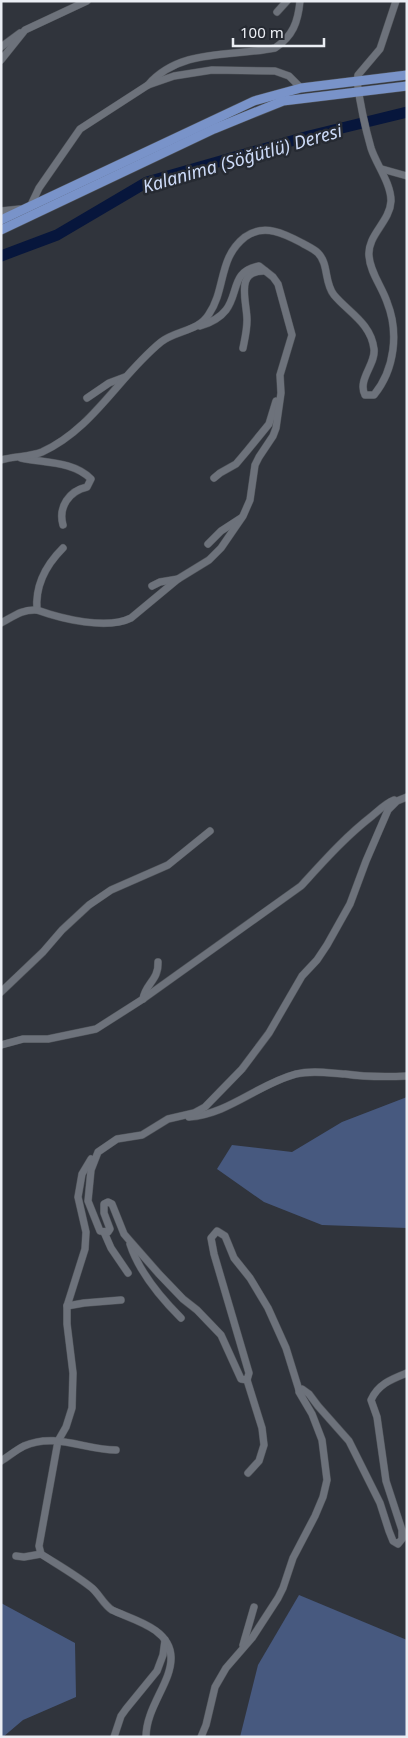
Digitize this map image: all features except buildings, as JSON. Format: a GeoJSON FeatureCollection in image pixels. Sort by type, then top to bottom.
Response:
{"type":"FeatureCollection","features":[{"type":"Feature","properties":{"kind":"main road"},"geometry":{"type":"LineString","coordinates":[[1,220],[254,101],[301,88],[407,75]]}},
{"type":"Feature","properties":{"kind":"main road"},"geometry":{"type":"LineString","coordinates":[[1,230],[214,129],[283,101],[360,96],[407,86]]}},
{"type":"Feature","properties":{"kind":"street"},"geometry":{"type":"LineString","coordinates":[[1,47],[25,30],[87,1]]}},
{"type":"Feature","properties":{"kind":"street"},"geometry":{"type":"LineString","coordinates":[[277,12],[287,1]]}},
{"type":"Feature","properties":{"kind":"street"},"geometry":{"type":"LineString","coordinates":[[148,85],[157,74],[197,57],[274,48],[282,43],[297,22],[300,1]]}},
{"type":"Feature","properties":{"kind":"street"},"geometry":{"type":"LineString","coordinates":[[193,329],[209,314],[216,299],[228,256],[235,247],[246,236],[258,232],[276,231],[317,252],[322,258],[330,288],[334,295],[356,315],[369,332],[374,344],[374,357],[363,384],[363,391],[365,395],[370,396],[374,395],[378,389],[388,368],[394,348],[393,319],[369,257],[372,239],[390,210],[391,199],[382,169],[372,149],[357,81],[358,74],[380,49],[396,1]]}},
{"type":"Feature","properties":{"kind":"street"},"geometry":{"type":"LineString","coordinates":[[1,60],[25,30]]}},
{"type":"Feature","properties":{"kind":"street"},"geometry":{"type":"LineString","coordinates":[[1,211],[30,207],[39,188],[80,128],[148,85],[174,76],[212,70],[257,70],[280,72],[289,76],[301,88]]}},
{"type":"Feature","properties":{"kind":"street"},"geometry":{"type":"LineString","coordinates":[[382,169],[407,176]]}},
{"type":"Feature","properties":{"kind":"street"},"geometry":{"type":"LineString","coordinates":[[1,460],[41,452],[81,426],[97,411],[151,350],[178,332],[213,322],[226,311],[243,273],[259,266],[278,284],[292,335],[280,375],[281,393],[276,428],[259,457],[250,500],[243,516],[221,548],[209,560],[178,579],[131,618],[123,622],[98,624],[37,610],[20,612],[1,623]]}},
{"type":"Feature","properties":{"kind":"street"},"geometry":{"type":"LineString","coordinates":[[243,348],[247,324],[244,298],[245,282],[250,275],[258,271],[266,272]]}},
{"type":"Feature","properties":{"kind":"street"},"geometry":{"type":"LineString","coordinates":[[87,398],[109,383],[126,377]]}},
{"type":"Feature","properties":{"kind":"street"},"geometry":{"type":"LineString","coordinates":[[214,478],[220,472],[236,464],[269,424],[280,384]]}},
{"type":"Feature","properties":{"kind":"street"},"geometry":{"type":"LineString","coordinates":[[14,456],[68,466],[84,473],[90,479],[87,487],[79,488],[67,500],[60,516],[63,524]]}},
{"type":"Feature","properties":{"kind":"street"},"geometry":{"type":"LineString","coordinates":[[208,544],[221,531],[243,516]]}},
{"type":"Feature","properties":{"kind":"street"},"geometry":{"type":"LineString","coordinates":[[37,610],[36,601],[43,576],[51,560],[63,548]]}},
{"type":"Feature","properties":{"kind":"street"},"geometry":{"type":"LineString","coordinates":[[152,586],[178,579]]}},
{"type":"Feature","properties":{"kind":"street"},"geometry":{"type":"LineString","coordinates":[[1,1045],[23,1039],[48,1038],[96,1029],[143,999],[301,886],[355,829],[393,800],[404,798]]}},
{"type":"Feature","properties":{"kind":"street"},"geometry":{"type":"LineString","coordinates":[[41,1554],[39,1546],[58,1441],[66,1427],[72,1400],[73,1373],[67,1324],[67,1306],[86,1240],[78,1197],[82,1174],[91,1158],[117,1140],[142,1134],[164,1121],[194,1113],[205,1107],[242,1069],[264,1040],[302,976],[317,960],[341,921],[356,891],[366,861],[388,810],[404,798]]}},
{"type":"Feature","properties":{"kind":"street"},"geometry":{"type":"LineString","coordinates":[[1,992],[89,905],[111,890],[168,865],[210,831]]}},
{"type":"Feature","properties":{"kind":"street"},"geometry":{"type":"LineString","coordinates":[[143,999],[144,991],[150,985],[158,970],[158,962]]}},
{"type":"Feature","properties":{"kind":"street"},"geometry":{"type":"LineString","coordinates":[[177,1116],[211,1113],[274,1082],[300,1073],[322,1072],[379,1077],[407,1076]]}},
{"type":"Feature","properties":{"kind":"street"},"geometry":{"type":"LineString","coordinates":[[98,1152],[91,1170],[88,1200],[97,1227],[100,1231],[104,1232],[111,1248],[128,1273]]}},
{"type":"Feature","properties":{"kind":"street"},"geometry":{"type":"LineString","coordinates":[[104,1232],[108,1232],[110,1228],[103,1209],[104,1204],[108,1202],[112,1204],[124,1234],[158,1274],[221,1335],[241,1380],[247,1380]]}},
{"type":"Feature","properties":{"kind":"street"},"geometry":{"type":"LineString","coordinates":[[201,1737],[206,1725],[215,1687],[226,1668],[263,1622],[283,1588],[293,1558],[315,1516],[327,1480],[322,1440],[312,1414],[299,1392],[286,1348],[268,1308],[250,1278],[234,1258],[225,1236],[217,1231],[211,1238],[214,1254],[249,1374],[247,1380],[262,1428],[264,1445],[259,1461],[248,1473]]}},
{"type":"Feature","properties":{"kind":"street"},"geometry":{"type":"LineString","coordinates":[[130,1241],[133,1252],[146,1275],[158,1293],[181,1318]]}},
{"type":"Feature","properties":{"kind":"street"},"geometry":{"type":"LineString","coordinates":[[67,1306],[84,1302],[121,1300]]}},
{"type":"Feature","properties":{"kind":"street"},"geometry":{"type":"LineString","coordinates":[[299,1390],[306,1391],[309,1394],[349,1441],[380,1503],[393,1541],[398,1544],[402,1539],[402,1530],[386,1482],[377,1417],[371,1400],[381,1386],[407,1373]]}},
{"type":"Feature","properties":{"kind":"street"},"geometry":{"type":"LineString","coordinates":[[1,1461],[24,1446],[41,1441],[58,1441],[99,1449],[116,1450]]}},
{"type":"Feature","properties":{"kind":"street"},"geometry":{"type":"LineString","coordinates":[[16,1556],[24,1557],[41,1554],[88,1584],[112,1609],[152,1628],[165,1640],[171,1657],[170,1665],[151,1712],[146,1728],[146,1737]]}},
{"type":"Feature","properties":{"kind":"street"},"geometry":{"type":"LineString","coordinates":[[242,1648],[254,1607]]}},
{"type":"Feature","properties":{"kind":"street"},"geometry":{"type":"LineString","coordinates":[[114,1737],[121,1716],[157,1671],[163,1655],[165,1640]]}},
{"type":"Feature","properties":{"kind":"shaded area"},"geometry":{"type":"Polygon","coordinates":[[[407,1097],[407,1228],[322,1225],[264,1202],[217,1169],[232,1145],[292,1152],[342,1122],[407,1097]]]}},
{"type":"Feature","properties":{"kind":"shaded area"},"geometry":{"type":"Polygon","coordinates":[[[299,1595],[407,1640],[407,1737],[240,1737],[258,1665],[299,1595]]]}},
{"type":"Feature","properties":{"kind":"shaded area"},"geometry":{"type":"Polygon","coordinates":[[[1,1603],[75,1643],[76,1697],[23,1720],[3,1737],[1,1737],[1,1603]]]}},
{"type":"Feature","properties":{"kind":"waterway","name":"Kalanima (Söğütlü) Deresi"},"geometry":{"type":"LineString","coordinates":[[1,256],[57,235],[147,182],[309,136],[407,112]]}}]}
